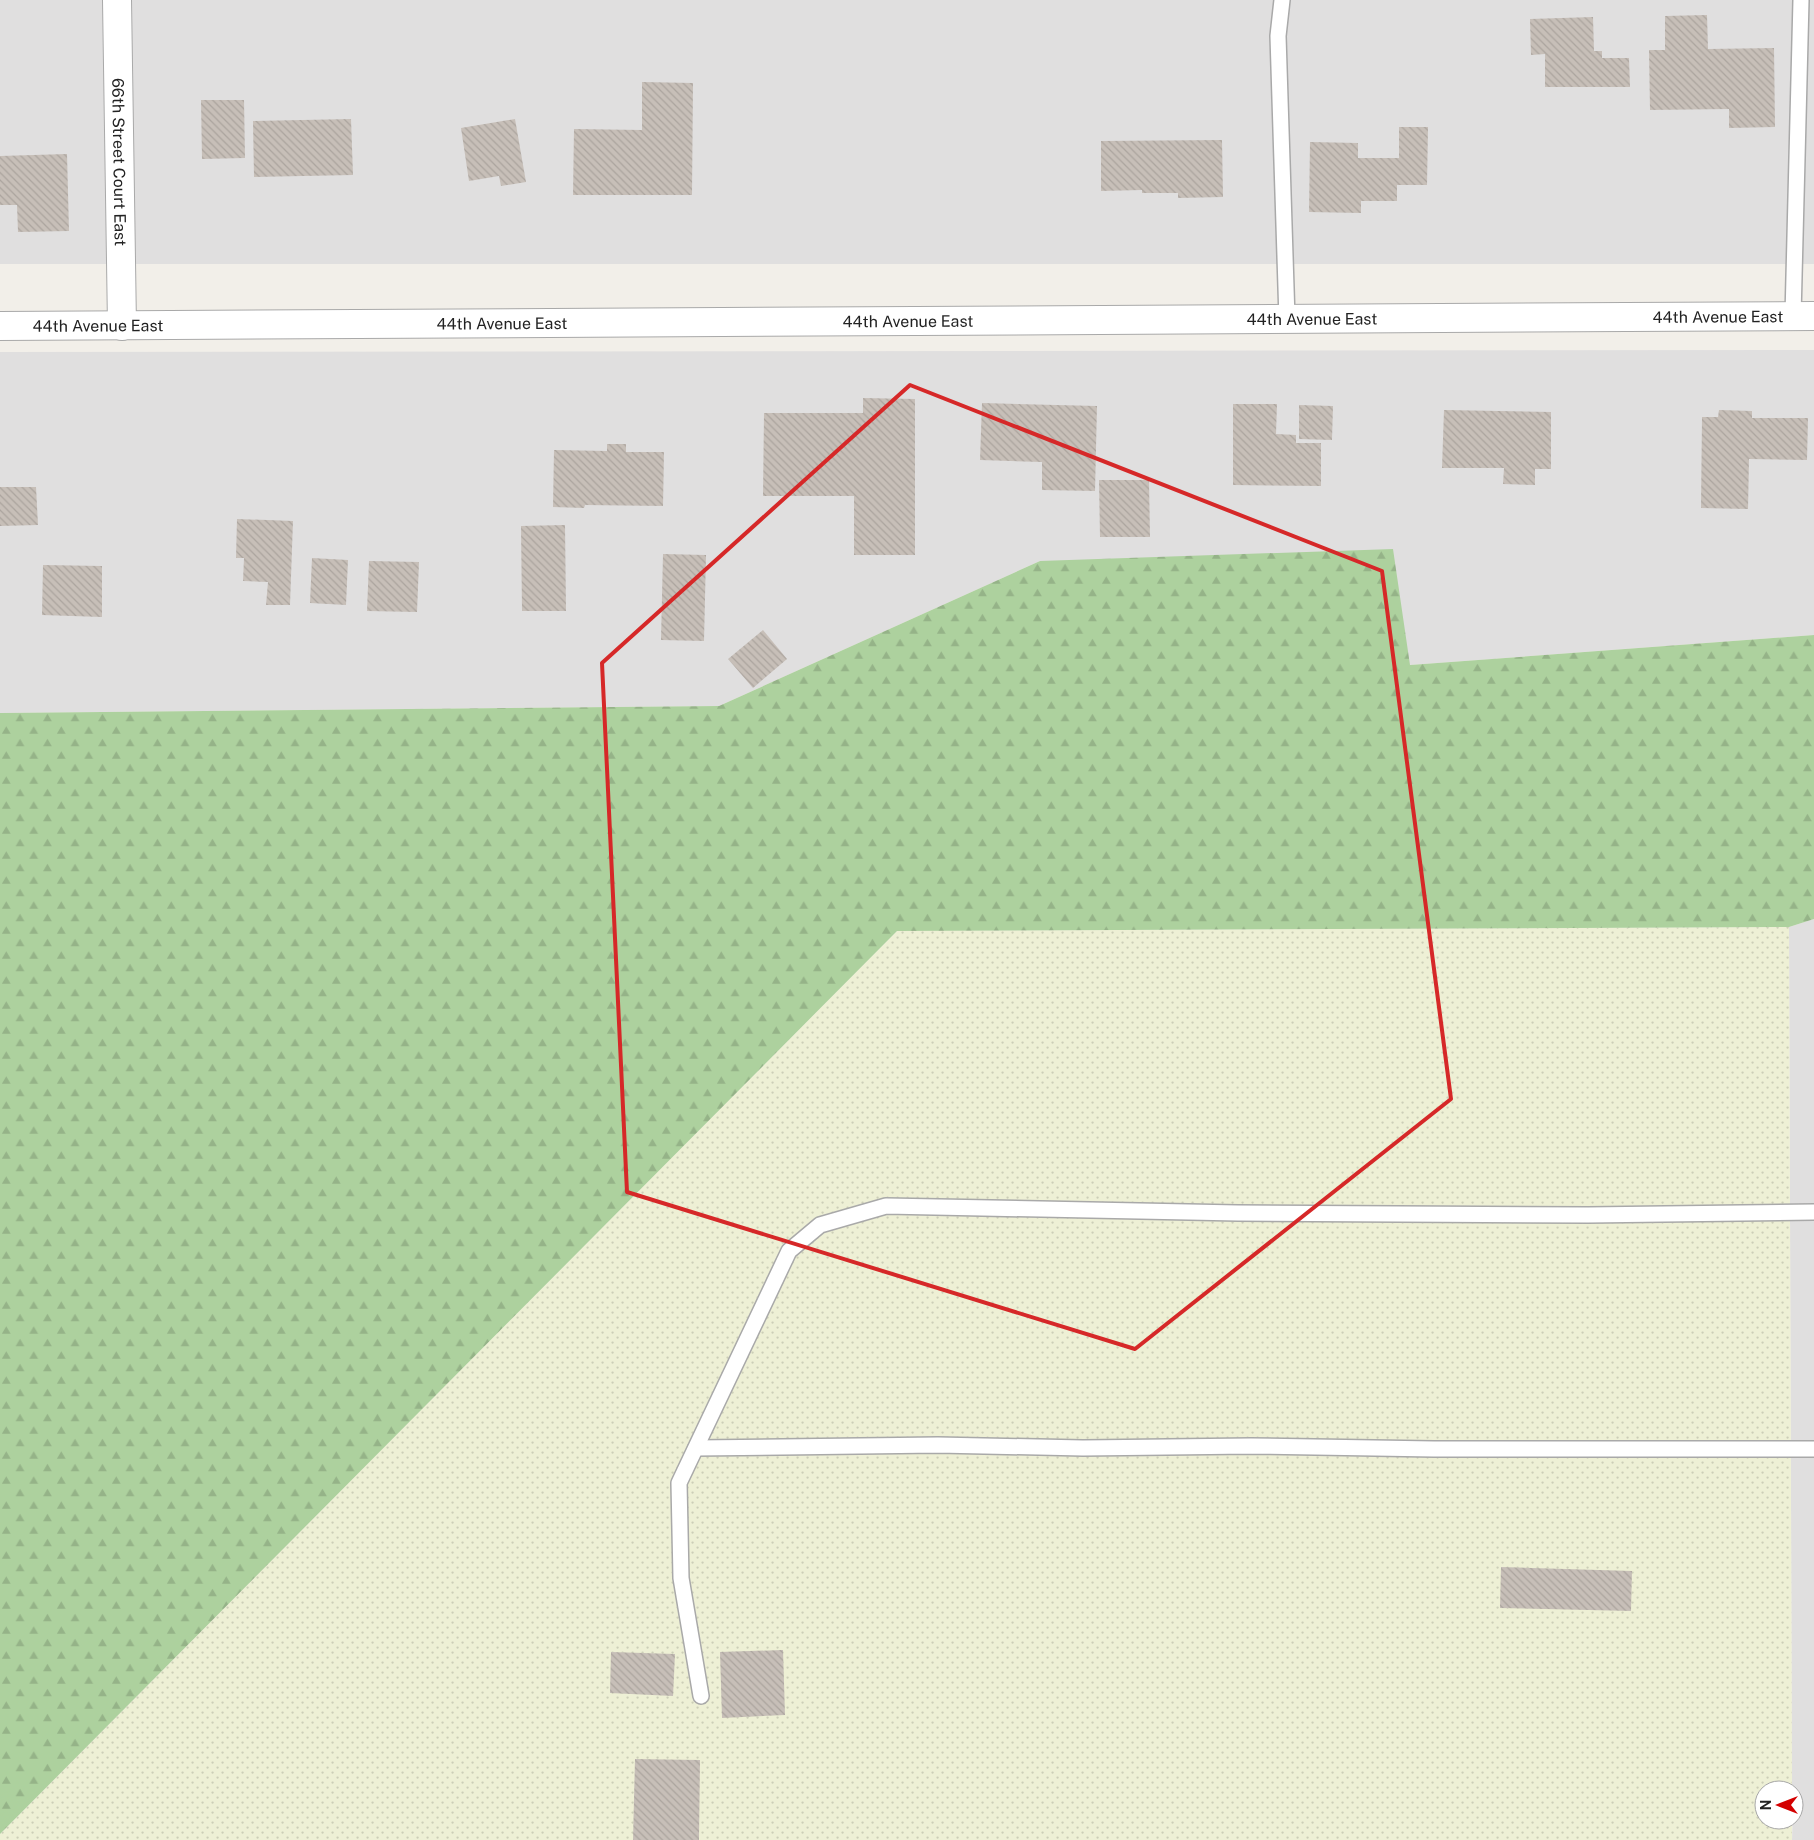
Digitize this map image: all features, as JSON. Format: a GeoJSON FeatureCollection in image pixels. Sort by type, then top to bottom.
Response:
{"type":"FeatureCollection","features":[{"type":"Feature","properties":{"kind":"street","name":"66th Street Court East"},"geometry":{"type":"LineString","coordinates":[[117,0],[122,326]]}},
{"type":"Feature","properties":{"kind":"street","name":"44th Avenue East"},"geometry":{"type":"LineString","coordinates":[[0,326],[1804,316]]}},
{"type":"Feature","properties":{"kind":"lane"},"geometry":{"type":"LineString","coordinates":[[1282,0],[1278,36],[1287,319]]}},
{"type":"Feature","properties":{"kind":"lane"},"geometry":{"type":"LineString","coordinates":[[1801,0],[1804,316]]}},
{"type":"Feature","properties":{"kind":"lane"},"geometry":{"type":"LineString","coordinates":[[701,1696],[680,1578],[679,1483],[789,1251],[820,1225],[886,1206],[1286,1214],[1588,1215],[1814,1212]]}},
{"type":"Feature","properties":{"kind":"lane"},"geometry":{"type":"LineString","coordinates":[[696,1448],[938,1445],[1083,1448],[1251,1446],[1434,1449],[1814,1448]]}},
{"type":"Feature","properties":{"kind":"highlighted area"},"geometry":{"type":"Polygon","coordinates":[[[910,385],[1382,571],[1451,1099],[1135,1349],[627,1192],[602,663],[910,385]]]}},
{"type":"Feature","properties":{"kind":"shaded area"},"geometry":{"type":"Polygon","coordinates":[[[0,0],[1814,0],[1814,264],[0,264],[0,0]]]}},
{"type":"Feature","properties":{"kind":"shaded area"},"geometry":{"type":"Polygon","coordinates":[[[1814,350],[1814,635],[1410,665],[1040,561],[719,706],[0,713],[0,352],[1814,350]]]}},
{"type":"Feature","properties":{"kind":"shaded area"},"geometry":{"type":"Polygon","coordinates":[[[1814,919],[1814,1840],[1792,1840],[1792,1830],[1804,1830],[1804,1780],[1792,1780],[1789,927],[1814,919]]]}},
{"type":"Feature","properties":{"kind":"green space"},"geometry":{"type":"Polygon","coordinates":[[[1393,549],[1410,665],[1814,635],[1814,919],[1789,927],[897,931],[0,1834],[0,713],[719,706],[1040,561],[1393,549]]]}},
{"type":"Feature","properties":{"kind":"green space"},"geometry":{"type":"Polygon","coordinates":[[[1789,927],[1792,1780],[1754,1780],[1754,1830],[1792,1830],[1792,1840],[0,1840],[0,1834],[897,931],[1789,927]]]}},
{"type":"Feature","properties":{"kind":"building"},"geometry":{"type":"Polygon","coordinates":[[[1707,15],[1708,49],[1774,48],[1775,127],[1729,128],[1729,109],[1650,110],[1649,50],[1665,50],[1665,16],[1707,15]]]}},
{"type":"Feature","properties":{"kind":"building"},"geometry":{"type":"Polygon","coordinates":[[[1593,17],[1594,51],[1602,51],[1602,58],[1629,58],[1630,87],[1545,87],[1545,54],[1531,55],[1530,19],[1593,17]]]}},
{"type":"Feature","properties":{"kind":"building"},"geometry":{"type":"Polygon","coordinates":[[[642,82],[693,83],[692,195],[573,195],[574,129],[642,130],[642,82]]]}},
{"type":"Feature","properties":{"kind":"building"},"geometry":{"type":"Polygon","coordinates":[[[201,100],[244,100],[245,158],[202,159],[201,100]]]}},
{"type":"Feature","properties":{"kind":"building"},"geometry":{"type":"Polygon","coordinates":[[[351,119],[353,175],[254,177],[253,121],[351,119]]]}},
{"type":"Feature","properties":{"kind":"building"},"geometry":{"type":"Polygon","coordinates":[[[515,119],[526,182],[501,186],[499,176],[469,181],[461,128],[515,119]]]}},
{"type":"Feature","properties":{"kind":"building"},"geometry":{"type":"Polygon","coordinates":[[[1399,127],[1428,127],[1427,185],[1397,185],[1397,201],[1361,201],[1361,213],[1309,212],[1310,142],[1358,143],[1358,158],[1399,158],[1399,127]]]}},
{"type":"Feature","properties":{"kind":"building"},"geometry":{"type":"Polygon","coordinates":[[[1222,140],[1223,197],[1178,198],[1178,193],[1142,193],[1142,190],[1101,191],[1101,141],[1222,140]]]}},
{"type":"Feature","properties":{"kind":"building"},"geometry":{"type":"Polygon","coordinates":[[[67,154],[69,231],[18,232],[17,205],[0,205],[0,156],[67,154]]]}},
{"type":"Feature","properties":{"kind":"building"},"geometry":{"type":"Polygon","coordinates":[[[863,398],[915,399],[915,555],[854,555],[854,496],[763,496],[764,413],[863,413],[863,398]]]}},
{"type":"Feature","properties":{"kind":"building"},"geometry":{"type":"Polygon","coordinates":[[[982,403],[1097,406],[1095,491],[1042,490],[1042,462],[980,460],[982,403]]]}},
{"type":"Feature","properties":{"kind":"building"},"geometry":{"type":"Polygon","coordinates":[[[1233,404],[1277,404],[1276,434],[1296,435],[1296,443],[1321,443],[1321,486],[1233,485],[1233,404]]]}},
{"type":"Feature","properties":{"kind":"building"},"geometry":{"type":"Polygon","coordinates":[[[1299,405],[1333,406],[1332,440],[1299,439],[1299,405]]]}},
{"type":"Feature","properties":{"kind":"building"},"geometry":{"type":"Polygon","coordinates":[[[1444,410],[1551,412],[1551,469],[1535,469],[1535,485],[1503,484],[1504,468],[1442,468],[1444,410]]]}},
{"type":"Feature","properties":{"kind":"building"},"geometry":{"type":"Polygon","coordinates":[[[1719,410],[1752,411],[1752,418],[1808,418],[1807,460],[1749,459],[1748,509],[1701,508],[1702,417],[1718,417],[1719,410]]]}},
{"type":"Feature","properties":{"kind":"building"},"geometry":{"type":"Polygon","coordinates":[[[607,444],[626,444],[626,452],[664,452],[663,506],[585,505],[584,508],[553,507],[554,450],[607,451],[607,444]]]}},
{"type":"Feature","properties":{"kind":"building"},"geometry":{"type":"Polygon","coordinates":[[[1099,480],[1149,480],[1150,537],[1100,537],[1099,480]]]}},
{"type":"Feature","properties":{"kind":"building"},"geometry":{"type":"Polygon","coordinates":[[[0,487],[36,487],[38,525],[0,526],[0,487]]]}},
{"type":"Feature","properties":{"kind":"building"},"geometry":{"type":"Polygon","coordinates":[[[237,519],[293,521],[290,605],[266,605],[268,582],[243,581],[244,558],[236,558],[237,519]]]}},
{"type":"Feature","properties":{"kind":"building"},"geometry":{"type":"Polygon","coordinates":[[[565,525],[566,611],[522,611],[521,526],[565,525]]]}},
{"type":"Feature","properties":{"kind":"building"},"geometry":{"type":"Polygon","coordinates":[[[663,554],[706,555],[704,641],[661,640],[663,554]]]}},
{"type":"Feature","properties":{"kind":"building"},"geometry":{"type":"Polygon","coordinates":[[[312,558],[348,560],[346,605],[310,603],[312,558]]]}},
{"type":"Feature","properties":{"kind":"building"},"geometry":{"type":"Polygon","coordinates":[[[369,561],[419,562],[417,612],[367,611],[369,561]]]}},
{"type":"Feature","properties":{"kind":"building"},"geometry":{"type":"Polygon","coordinates":[[[43,565],[102,566],[102,617],[42,615],[43,565]]]}},
{"type":"Feature","properties":{"kind":"building"},"geometry":{"type":"Polygon","coordinates":[[[763,630],[787,659],[753,688],[728,659],[763,630]]]}},
{"type":"Feature","properties":{"kind":"building"},"geometry":{"type":"Polygon","coordinates":[[[1501,1567],[1632,1571],[1631,1611],[1500,1608],[1501,1567]]]}},
{"type":"Feature","properties":{"kind":"building"},"geometry":{"type":"Polygon","coordinates":[[[783,1650],[785,1715],[722,1718],[720,1652],[783,1650]]]}},
{"type":"Feature","properties":{"kind":"building"},"geometry":{"type":"Polygon","coordinates":[[[611,1652],[675,1654],[673,1696],[610,1693],[611,1652]]]}},
{"type":"Feature","properties":{"kind":"building"},"geometry":{"type":"Polygon","coordinates":[[[635,1759],[700,1760],[699,1840],[633,1840],[635,1759]]]}}]}
